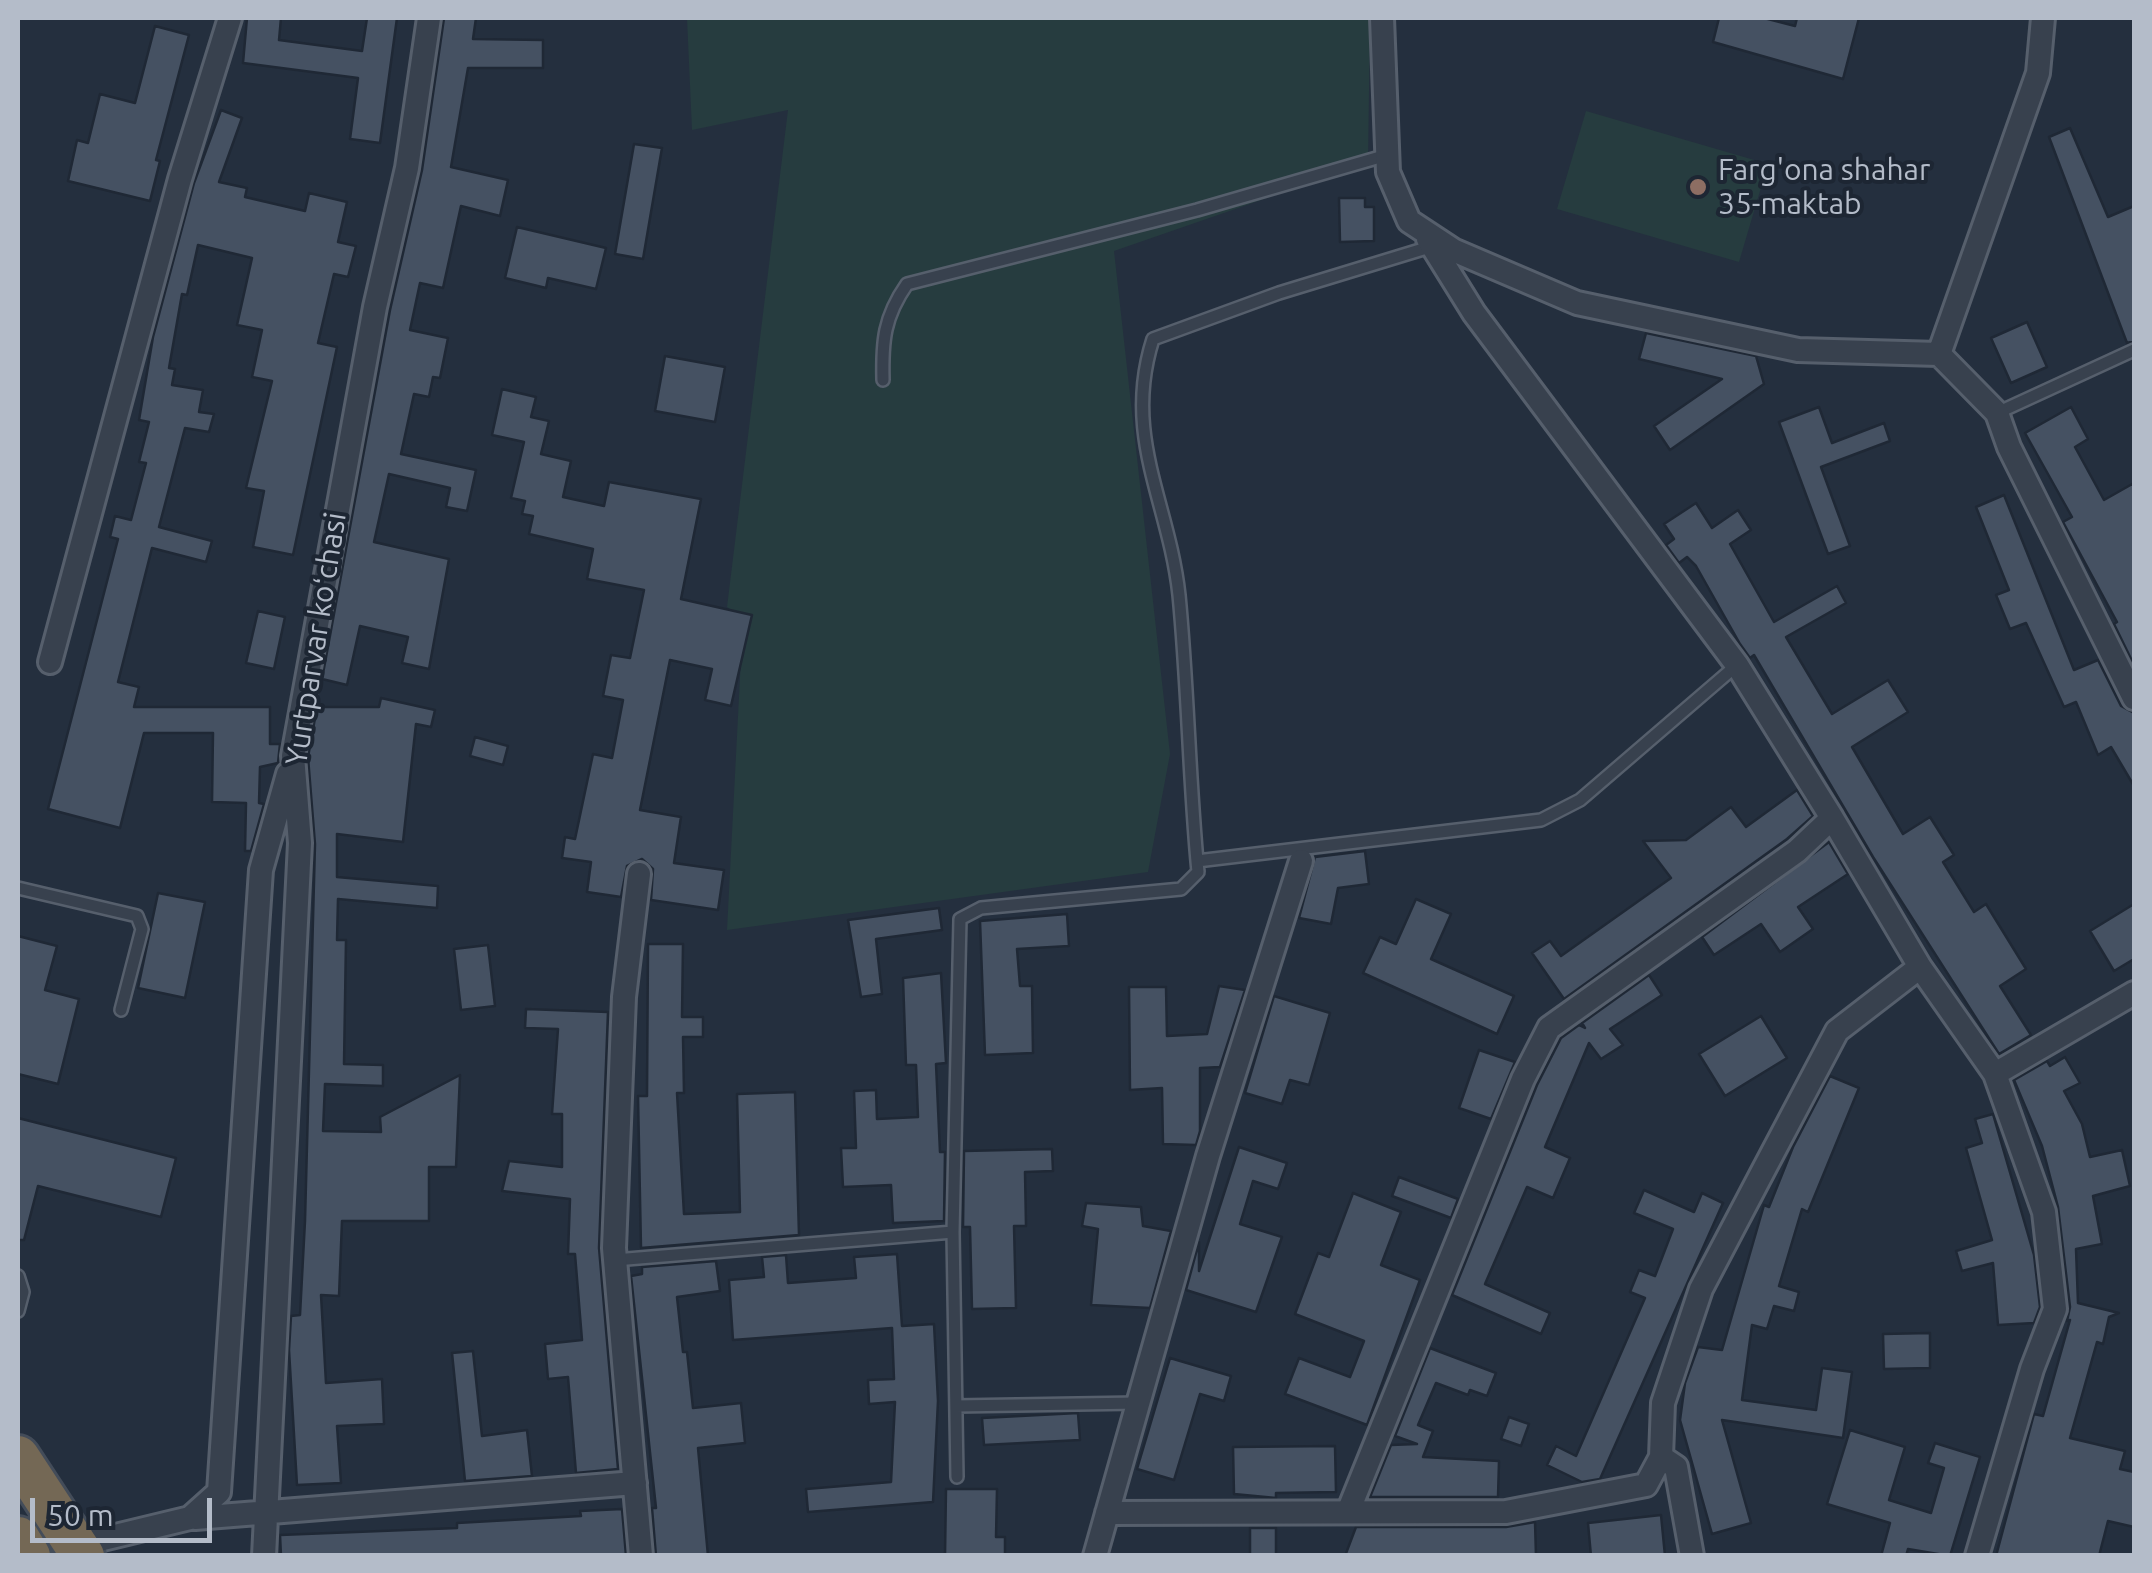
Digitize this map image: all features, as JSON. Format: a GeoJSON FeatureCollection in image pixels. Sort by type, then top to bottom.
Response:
{"type":"FeatureCollection","features":[{"type":"Feature","properties":{"kind":"highway"},"geometry":{"type":"LineString","coordinates":[[18,1457],[80,1550]]}},
{"type":"Feature","properties":{"kind":"highway"},"geometry":{"type":"LineString","coordinates":[[18,1538],[29,1556]]}},
{"type":"Feature","properties":{"kind":"street"},"geometry":{"type":"LineString","coordinates":[[50,662],[180,179],[230,18]]}},
{"type":"Feature","properties":{"kind":"street","name":"Yurtparvar koʻchasi"},"geometry":{"type":"LineString","coordinates":[[264,1556],[300,843],[292,756],[371,326],[407,168],[429,18]]}},
{"type":"Feature","properties":{"kind":"street"},"geometry":{"type":"LineString","coordinates":[[1382,18],[1388,172],[1409,221],[1428,238],[1474,313],[1737,665],[1920,967],[1995,1074],[2044,1212],[2054,1309],[1977,1556]]}},
{"type":"Feature","properties":{"kind":"street"},"geometry":{"type":"LineString","coordinates":[[1939,354],[2038,72],[2043,18]]}},
{"type":"Feature","properties":{"kind":"street"},"geometry":{"type":"LineString","coordinates":[[1428,238],[1577,303],[1798,350],[1939,354],[1997,413],[2009,447],[2134,698]]}},
{"type":"Feature","properties":{"kind":"street"},"geometry":{"type":"LineString","coordinates":[[190,1518],[207,1508],[220,1492],[261,870],[292,756]]}},
{"type":"Feature","properties":{"kind":"street"},"geometry":{"type":"LineString","coordinates":[[1348,1512],[1522,1078],[1548,1028],[1797,852],[1832,818]]}},
{"type":"Feature","properties":{"kind":"street"},"geometry":{"type":"LineString","coordinates":[[1095,1556],[1208,1156],[1300,862]]}},
{"type":"Feature","properties":{"kind":"street"},"geometry":{"type":"LineString","coordinates":[[640,874],[624,997],[615,1260],[641,1556]]}},
{"type":"Feature","properties":{"kind":"street"},"geometry":{"type":"LineString","coordinates":[[1107,1514],[1506,1512],[1646,1485],[1661,1458],[1663,1403],[1701,1289],[1837,1031],[1920,967]]}},
{"type":"Feature","properties":{"kind":"street"},"geometry":{"type":"LineString","coordinates":[[1995,1074],[2134,994]]}},
{"type":"Feature","properties":{"kind":"street"},"geometry":{"type":"LineString","coordinates":[[1661,1458],[1676,1467],[1692,1556]]}},
{"type":"Feature","properties":{"kind":"street"},"geometry":{"type":"LineString","coordinates":[[80,1550],[190,1518],[634,1483]]}},
{"type":"Feature","properties":{"kind":"lane"},"geometry":{"type":"LineString","coordinates":[[884,380],[882,335],[888,311],[907,284],[1197,210],[1387,154]]}},
{"type":"Feature","properties":{"kind":"lane"},"geometry":{"type":"LineString","coordinates":[[957,1478],[953,1232],[960,919],[981,908],[1182,888],[1198,872],[1178,591],[1139,412],[1141,376],[1153,340],[1428,238]]}},
{"type":"Feature","properties":{"kind":"lane"},"geometry":{"type":"LineString","coordinates":[[1997,413],[2134,350]]}},
{"type":"Feature","properties":{"kind":"lane"},"geometry":{"type":"LineString","coordinates":[[1197,861],[1540,820],[1580,800],[1737,665]]}},
{"type":"Feature","properties":{"kind":"lane"},"geometry":{"type":"LineString","coordinates":[[18,888],[137,916],[142,929],[120,1010]]}},
{"type":"Feature","properties":{"kind":"lane"},"geometry":{"type":"LineString","coordinates":[[615,1260],[953,1232]]}},
{"type":"Feature","properties":{"kind":"lane"},"geometry":{"type":"LineString","coordinates":[[18,1276],[23,1292],[18,1311]]}},
{"type":"Feature","properties":{"kind":"lane"},"geometry":{"type":"LineString","coordinates":[[956,1406],[1138,1403]]}},
{"type":"Feature","properties":{"kind":"green space"},"geometry":{"type":"Polygon","coordinates":[[[687,18],[1370,18],[1368,163],[1114,251],[1170,754],[1148,872],[727,930],[743,619],[727,607],[788,110],[692,130],[687,18]]]}},
{"type":"Feature","properties":{"kind":"green space"},"geometry":{"type":"Polygon","coordinates":[[[1586,111],[1768,164],[1739,262],[1557,209],[1586,111]]]}},
{"type":"Feature","properties":{"kind":"building"},"geometry":{"type":"Polygon","coordinates":[[[247,18],[281,18],[279,40],[362,51],[367,18],[397,18],[380,143],[350,139],[358,78],[243,63],[247,18]]]}},
{"type":"Feature","properties":{"kind":"building"},"geometry":{"type":"Polygon","coordinates":[[[444,18],[476,18],[473,39],[543,40],[543,68],[468,68],[451,167],[508,180],[500,216],[461,206],[443,288],[420,283],[410,330],[448,338],[440,378],[433,377],[429,397],[414,394],[401,454],[476,470],[467,511],[446,507],[450,488],[389,474],[374,542],[449,559],[429,669],[402,663],[408,637],[360,626],[347,685],[322,679],[390,310],[422,170],[444,18]]]}},
{"type":"Feature","properties":{"kind":"building"},"geometry":{"type":"Polygon","coordinates":[[[1719,18],[1764,18],[1795,26],[1797,18],[1859,18],[1843,79],[1713,42],[1719,18]]]}},
{"type":"Feature","properties":{"kind":"building"},"geometry":{"type":"Polygon","coordinates":[[[155,26],[189,35],[156,160],[160,161],[150,201],[68,181],[77,140],[88,143],[100,94],[135,103],[155,26]]]}},
{"type":"Feature","properties":{"kind":"building"},"geometry":{"type":"Polygon","coordinates":[[[221,110],[242,118],[219,182],[247,188],[245,197],[305,211],[309,193],[347,202],[338,242],[356,246],[348,277],[334,274],[318,343],[337,347],[293,555],[253,547],[264,491],[246,488],[272,381],[252,377],[262,330],[237,325],[252,258],[198,245],[187,295],[182,294],[169,368],[175,369],[172,385],[203,390],[199,412],[214,414],[209,432],[185,428],[159,527],[212,541],[206,562],[152,548],[118,682],[139,687],[134,707],[270,707],[270,744],[280,744],[278,763],[260,767],[259,803],[264,804],[251,851],[245,851],[246,803],[212,802],[213,733],[144,733],[120,828],[48,809],[118,539],[110,537],[115,516],[131,520],[146,463],[139,462],[149,422],[139,420],[153,337],[194,183],[221,110]]]}},
{"type":"Feature","properties":{"kind":"building"},"geometry":{"type":"Polygon","coordinates":[[[2070,128],[2108,217],[2134,206],[2134,341],[2127,343],[2049,137],[2070,128]]]}},
{"type":"Feature","properties":{"kind":"building"},"geometry":{"type":"Polygon","coordinates":[[[634,144],[662,148],[643,259],[615,254],[634,144]]]}},
{"type":"Feature","properties":{"kind":"building"},"geometry":{"type":"Polygon","coordinates":[[[1339,198],[1365,198],[1365,207],[1374,207],[1374,241],[1340,242],[1339,198]]]}},
{"type":"Feature","properties":{"kind":"building"},"geometry":{"type":"Polygon","coordinates":[[[517,227],[606,248],[596,289],[548,278],[546,288],[505,278],[517,227]]]}},
{"type":"Feature","properties":{"kind":"building"},"geometry":{"type":"Polygon","coordinates":[[[2027,322],[2047,367],[2011,383],[1991,338],[2027,322]]]}},
{"type":"Feature","properties":{"kind":"building"},"geometry":{"type":"Polygon","coordinates":[[[1646,333],[1756,356],[1764,384],[1670,450],[1654,426],[1722,379],[1639,359],[1646,333]]]}},
{"type":"Feature","properties":{"kind":"building"},"geometry":{"type":"Polygon","coordinates":[[[665,356],[725,367],[715,422],[655,411],[665,356]]]}},
{"type":"Feature","properties":{"kind":"building"},"geometry":{"type":"Polygon","coordinates":[[[502,389],[536,397],[531,417],[549,421],[541,454],[571,461],[563,497],[604,506],[609,482],[701,499],[681,599],[752,615],[731,706],[705,700],[712,669],[670,660],[640,810],[681,817],[674,863],[724,870],[718,910],[651,900],[653,869],[642,859],[627,866],[621,897],[587,892],[591,862],[562,858],[565,837],[575,839],[593,754],[612,758],[623,700],[603,696],[611,655],[630,658],[644,590],[587,579],[593,549],[529,534],[533,516],[522,514],[525,501],[511,498],[524,442],[492,435],[502,389]]]}},
{"type":"Feature","properties":{"kind":"building"},"geometry":{"type":"Polygon","coordinates":[[[1819,407],[1832,443],[1884,423],[1890,441],[1821,467],[1850,546],[1828,554],[1779,422],[1819,407]]]}},
{"type":"Feature","properties":{"kind":"building"},"geometry":{"type":"Polygon","coordinates":[[[2071,407],[2088,439],[2075,447],[2104,500],[2134,483],[2134,665],[2114,624],[2117,622],[2063,522],[2072,517],[2025,433],[2071,407]]]}},
{"type":"Feature","properties":{"kind":"building"},"geometry":{"type":"Polygon","coordinates":[[[2004,495],[2074,670],[2098,660],[2121,706],[2134,713],[2134,786],[2111,747],[2098,755],[2076,702],[2064,707],[2026,623],[2010,629],[1996,595],[2009,590],[1976,507],[2004,495]]]}},
{"type":"Feature","properties":{"kind":"building"},"geometry":{"type":"Polygon","coordinates":[[[1696,503],[1712,528],[1738,510],[1751,530],[1730,544],[1774,622],[1837,586],[1846,603],[1786,637],[1832,714],[1888,680],[1908,712],[1852,747],[1903,834],[1930,817],[1954,855],[1943,862],[1974,912],[1986,904],[2026,969],[2000,986],[2031,1035],[1999,1054],[1873,857],[1754,655],[1750,658],[1740,644],[1696,566],[1687,557],[1679,563],[1666,545],[1674,539],[1664,524],[1696,503]]]}},
{"type":"Feature","properties":{"kind":"building"},"geometry":{"type":"Polygon","coordinates":[[[258,611],[285,617],[274,669],[246,663],[258,611]]]}},
{"type":"Feature","properties":{"kind":"building"},"geometry":{"type":"Polygon","coordinates":[[[381,698],[435,710],[431,727],[416,724],[403,842],[337,834],[337,877],[438,886],[437,908],[338,899],[337,940],[346,940],[344,1064],[383,1065],[383,1086],[325,1084],[323,1131],[381,1132],[380,1117],[460,1075],[456,1167],[429,1167],[429,1221],[342,1221],[339,1296],[321,1295],[326,1383],[382,1379],[384,1424],[337,1426],[341,1483],[297,1485],[289,1350],[291,1316],[300,1315],[305,1221],[315,844],[308,757],[317,707],[379,707],[381,698]]]}},
{"type":"Feature","properties":{"kind":"building"},"geometry":{"type":"Polygon","coordinates":[[[475,737],[508,746],[503,765],[470,756],[475,737]]]}},
{"type":"Feature","properties":{"kind":"building"},"geometry":{"type":"Polygon","coordinates":[[[1797,790],[1813,816],[1787,839],[1564,999],[1532,953],[1550,941],[1561,956],[1671,878],[1643,841],[1686,840],[1731,807],[1746,827],[1797,790]]]}},
{"type":"Feature","properties":{"kind":"building"},"geometry":{"type":"Polygon","coordinates":[[[1829,842],[1848,874],[1798,907],[1813,929],[1780,952],[1761,924],[1714,955],[1702,937],[1829,842]]]}},
{"type":"Feature","properties":{"kind":"building"},"geometry":{"type":"Polygon","coordinates":[[[1365,851],[1369,884],[1338,888],[1331,924],[1299,918],[1315,857],[1365,851]]]}},
{"type":"Feature","properties":{"kind":"building"},"geometry":{"type":"Polygon","coordinates":[[[158,893],[205,902],[185,998],[138,988],[158,893]]]}},
{"type":"Feature","properties":{"kind":"building"},"geometry":{"type":"Polygon","coordinates":[[[1416,899],[1451,914],[1431,959],[1514,996],[1497,1034],[1363,973],[1380,937],[1396,944],[1416,899]]]}},
{"type":"Feature","properties":{"kind":"building"},"geometry":{"type":"Polygon","coordinates":[[[2134,904],[2134,959],[2114,971],[2090,931],[2134,904]]]}},
{"type":"Feature","properties":{"kind":"building"},"geometry":{"type":"Polygon","coordinates":[[[939,908],[942,930],[876,939],[882,994],[861,997],[848,920],[939,908]]]}},
{"type":"Feature","properties":{"kind":"building"},"geometry":{"type":"Polygon","coordinates":[[[1067,914],[1069,946],[1017,949],[1020,986],[1032,986],[1033,1053],[985,1055],[980,921],[1067,914]]]}},
{"type":"Feature","properties":{"kind":"building"},"geometry":{"type":"Polygon","coordinates":[[[18,936],[57,946],[45,990],[79,999],[58,1084],[18,1074],[18,936]]]}},
{"type":"Feature","properties":{"kind":"building"},"geometry":{"type":"Polygon","coordinates":[[[648,944],[683,944],[682,1017],[703,1017],[703,1037],[683,1037],[684,1093],[677,1093],[684,1214],[740,1212],[737,1094],[795,1092],[799,1235],[641,1248],[638,1096],[647,1096],[648,944]]]}},
{"type":"Feature","properties":{"kind":"building"},"geometry":{"type":"Polygon","coordinates":[[[488,945],[495,1006],[461,1010],[454,949],[488,945]]]}},
{"type":"Feature","properties":{"kind":"building"},"geometry":{"type":"Polygon","coordinates":[[[941,973],[946,1063],[936,1064],[940,1152],[945,1152],[944,1221],[893,1223],[891,1185],[843,1187],[841,1148],[856,1148],[854,1091],[876,1090],[877,1119],[918,1117],[916,1065],[906,1065],[903,978],[941,973]]]}},
{"type":"Feature","properties":{"kind":"building"},"geometry":{"type":"Polygon","coordinates":[[[1649,975],[1662,995],[1610,1029],[1623,1045],[1601,1059],[1589,1043],[1545,1147],[1570,1158],[1553,1198],[1527,1187],[1485,1284],[1550,1313],[1541,1334],[1452,1295],[1537,1085],[1561,1038],[1579,1025],[1585,1028],[1582,1023],[1649,975]]]}},
{"type":"Feature","properties":{"kind":"building"},"geometry":{"type":"Polygon","coordinates":[[[1219,986],[1245,990],[1220,1067],[1200,1068],[1200,1131],[1196,1145],[1163,1144],[1162,1088],[1130,1090],[1129,987],[1166,987],[1167,1036],[1207,1034],[1219,986]]]}},
{"type":"Feature","properties":{"kind":"building"},"geometry":{"type":"Polygon","coordinates":[[[1274,996],[1330,1013],[1309,1085],[1290,1080],[1282,1104],[1245,1093],[1274,996]]]}},
{"type":"Feature","properties":{"kind":"building"},"geometry":{"type":"Polygon","coordinates":[[[526,1009],[608,1012],[599,1248],[618,1469],[576,1473],[568,1377],[548,1379],[545,1344],[582,1340],[575,1254],[568,1254],[570,1199],[502,1191],[509,1161],[562,1167],[562,1114],[552,1114],[558,1029],[525,1028],[526,1009]]]}},
{"type":"Feature","properties":{"kind":"building"},"geometry":{"type":"Polygon","coordinates":[[[1761,1016],[1787,1058],[1725,1096],[1699,1054],[1761,1016]]]}},
{"type":"Feature","properties":{"kind":"building"},"geometry":{"type":"Polygon","coordinates":[[[1479,1050],[1515,1062],[1491,1119],[1459,1108],[1479,1050]]]}},
{"type":"Feature","properties":{"kind":"building"},"geometry":{"type":"Polygon","coordinates":[[[2065,1057],[2080,1083],[2064,1091],[2082,1124],[2090,1157],[2122,1150],[2130,1186],[2093,1196],[2102,1244],[2076,1249],[2078,1303],[2119,1313],[2109,1317],[2103,1344],[2097,1342],[2070,1438],[2125,1451],[2120,1469],[2134,1472],[2134,1527],[2108,1521],[2099,1556],[1996,1556],[2034,1414],[2043,1416],[2070,1320],[2067,1321],[2070,1307],[2058,1207],[2042,1146],[2014,1080],[2047,1061],[2050,1066],[2065,1057]]]}},
{"type":"Feature","properties":{"kind":"building"},"geometry":{"type":"Polygon","coordinates":[[[1830,1076],[1859,1088],[1808,1212],[1802,1209],[1779,1286],[1799,1292],[1794,1311],[1774,1306],[1767,1329],[1752,1325],[1742,1400],[1816,1410],[1822,1368],[1852,1372],[1843,1438],[1722,1420],[1751,1523],[1712,1534],[1680,1420],[1685,1383],[1698,1347],[1722,1350],[1764,1205],[1769,1207],[1793,1147],[1830,1076]]]}},
{"type":"Feature","properties":{"kind":"building"},"geometry":{"type":"Polygon","coordinates":[[[1993,1114],[2034,1255],[2040,1307],[2034,1323],[1998,1325],[1993,1263],[1962,1271],[1956,1251],[1992,1240],[1966,1148],[1982,1143],[1975,1119],[1993,1114]]]}},
{"type":"Feature","properties":{"kind":"building"},"geometry":{"type":"Polygon","coordinates":[[[18,1118],[176,1158],[161,1217],[38,1186],[24,1240],[18,1240],[18,1118]]]}},
{"type":"Feature","properties":{"kind":"building"},"geometry":{"type":"Polygon","coordinates":[[[1239,1147],[1287,1163],[1278,1189],[1253,1181],[1240,1224],[1282,1237],[1256,1312],[1186,1290],[1199,1242],[1199,1271],[1239,1147]]]}},
{"type":"Feature","properties":{"kind":"building"},"geometry":{"type":"Polygon","coordinates":[[[1052,1149],[1053,1171],[1025,1172],[1026,1226],[1014,1226],[1016,1308],[972,1309],[970,1227],[963,1227],[964,1151],[1052,1149]]]}},
{"type":"Feature","properties":{"kind":"building"},"geometry":{"type":"Polygon","coordinates":[[[1399,1177],[1458,1199],[1451,1218],[1392,1196],[1399,1177]]]}},
{"type":"Feature","properties":{"kind":"building"},"geometry":{"type":"Polygon","coordinates":[[[1644,1190],[1694,1212],[1702,1193],[1723,1203],[1600,1479],[1582,1482],[1547,1465],[1556,1446],[1576,1456],[1645,1298],[1630,1292],[1639,1270],[1655,1276],[1673,1229],[1634,1213],[1644,1190]]]}},
{"type":"Feature","properties":{"kind":"building"},"geometry":{"type":"Polygon","coordinates":[[[1353,1193],[1401,1212],[1381,1265],[1420,1280],[1367,1425],[1285,1394],[1299,1358],[1350,1377],[1364,1341],[1295,1314],[1318,1253],[1329,1257],[1353,1193]]]}},
{"type":"Feature","properties":{"kind":"building"},"geometry":{"type":"Polygon","coordinates":[[[1086,1203],[1141,1207],[1143,1226],[1171,1231],[1150,1308],[1091,1305],[1098,1229],[1082,1226],[1086,1203]]]}},
{"type":"Feature","properties":{"kind":"building"},"geometry":{"type":"Polygon","coordinates":[[[897,1254],[902,1326],[934,1324],[938,1401],[933,1502],[808,1512],[806,1489],[891,1482],[895,1402],[869,1404],[868,1380],[894,1379],[892,1328],[733,1340],[729,1280],[764,1277],[762,1257],[786,1255],[788,1283],[856,1278],[854,1257],[897,1254]]]}},
{"type":"Feature","properties":{"kind":"building"},"geometry":{"type":"Polygon","coordinates":[[[716,1261],[720,1291],[677,1297],[683,1352],[687,1352],[693,1408],[741,1403],[745,1443],[698,1448],[708,1556],[656,1556],[652,1508],[656,1508],[631,1276],[642,1274],[642,1267],[716,1261]]]}},
{"type":"Feature","properties":{"kind":"building"},"geometry":{"type":"Polygon","coordinates":[[[1930,1333],[1930,1368],[1884,1369],[1883,1334],[1930,1333]]]}},
{"type":"Feature","properties":{"kind":"building"},"geometry":{"type":"Polygon","coordinates":[[[1430,1348],[1496,1373],[1487,1396],[1470,1390],[1468,1395],[1436,1383],[1418,1425],[1433,1431],[1423,1457],[1499,1461],[1498,1497],[1370,1497],[1391,1445],[1417,1444],[1395,1436],[1430,1348]]]}},
{"type":"Feature","properties":{"kind":"building"},"geometry":{"type":"Polygon","coordinates":[[[473,1351],[482,1436],[527,1430],[532,1476],[465,1481],[452,1353],[473,1351]]]}},
{"type":"Feature","properties":{"kind":"building"},"geometry":{"type":"Polygon","coordinates":[[[1170,1358],[1231,1376],[1224,1401],[1200,1394],[1174,1480],[1137,1469],[1170,1358]]]}},
{"type":"Feature","properties":{"kind":"building"},"geometry":{"type":"Polygon","coordinates":[[[1078,1413],[1080,1440],[984,1445],[982,1418],[1078,1413]]]}},
{"type":"Feature","properties":{"kind":"building"},"geometry":{"type":"Polygon","coordinates":[[[1509,1417],[1529,1424],[1521,1446],[1501,1439],[1509,1417]]]}},
{"type":"Feature","properties":{"kind":"building"},"geometry":{"type":"Polygon","coordinates":[[[1850,1430],[1905,1447],[1889,1500],[1931,1513],[1944,1468],[1928,1463],[1935,1443],[1980,1457],[1950,1556],[1908,1549],[1906,1556],[1881,1556],[1890,1523],[1827,1504],[1850,1430]]]}},
{"type":"Feature","properties":{"kind":"building"},"geometry":{"type":"Polygon","coordinates":[[[1335,1446],[1336,1492],[1276,1493],[1276,1498],[1234,1494],[1233,1447],[1335,1446]]]}},
{"type":"Feature","properties":{"kind":"building"},"geometry":{"type":"Polygon","coordinates":[[[946,1489],[997,1489],[996,1537],[1005,1537],[1005,1556],[945,1556],[946,1489]]]}},
{"type":"Feature","properties":{"kind":"building"},"geometry":{"type":"Polygon","coordinates":[[[622,1509],[626,1556],[281,1556],[280,1535],[457,1528],[457,1523],[581,1516],[580,1511],[622,1509]]]}},
{"type":"Feature","properties":{"kind":"building"},"geometry":{"type":"Polygon","coordinates":[[[1661,1515],[1665,1556],[1591,1556],[1588,1523],[1661,1515]]]}},
{"type":"Feature","properties":{"kind":"building"},"geometry":{"type":"Polygon","coordinates":[[[1535,1522],[1536,1556],[1345,1556],[1356,1527],[1506,1527],[1535,1522]]]}},
{"type":"Feature","properties":{"kind":"building"},"geometry":{"type":"Polygon","coordinates":[[[1250,1528],[1276,1528],[1276,1556],[1250,1556],[1250,1528]]]}},
{"type":"Feature","properties":{"kind":"place","name":"Farg'ona shahar 35-maktab"},"geometry":{"type":"Point","coordinates":[1698,187]}}]}
